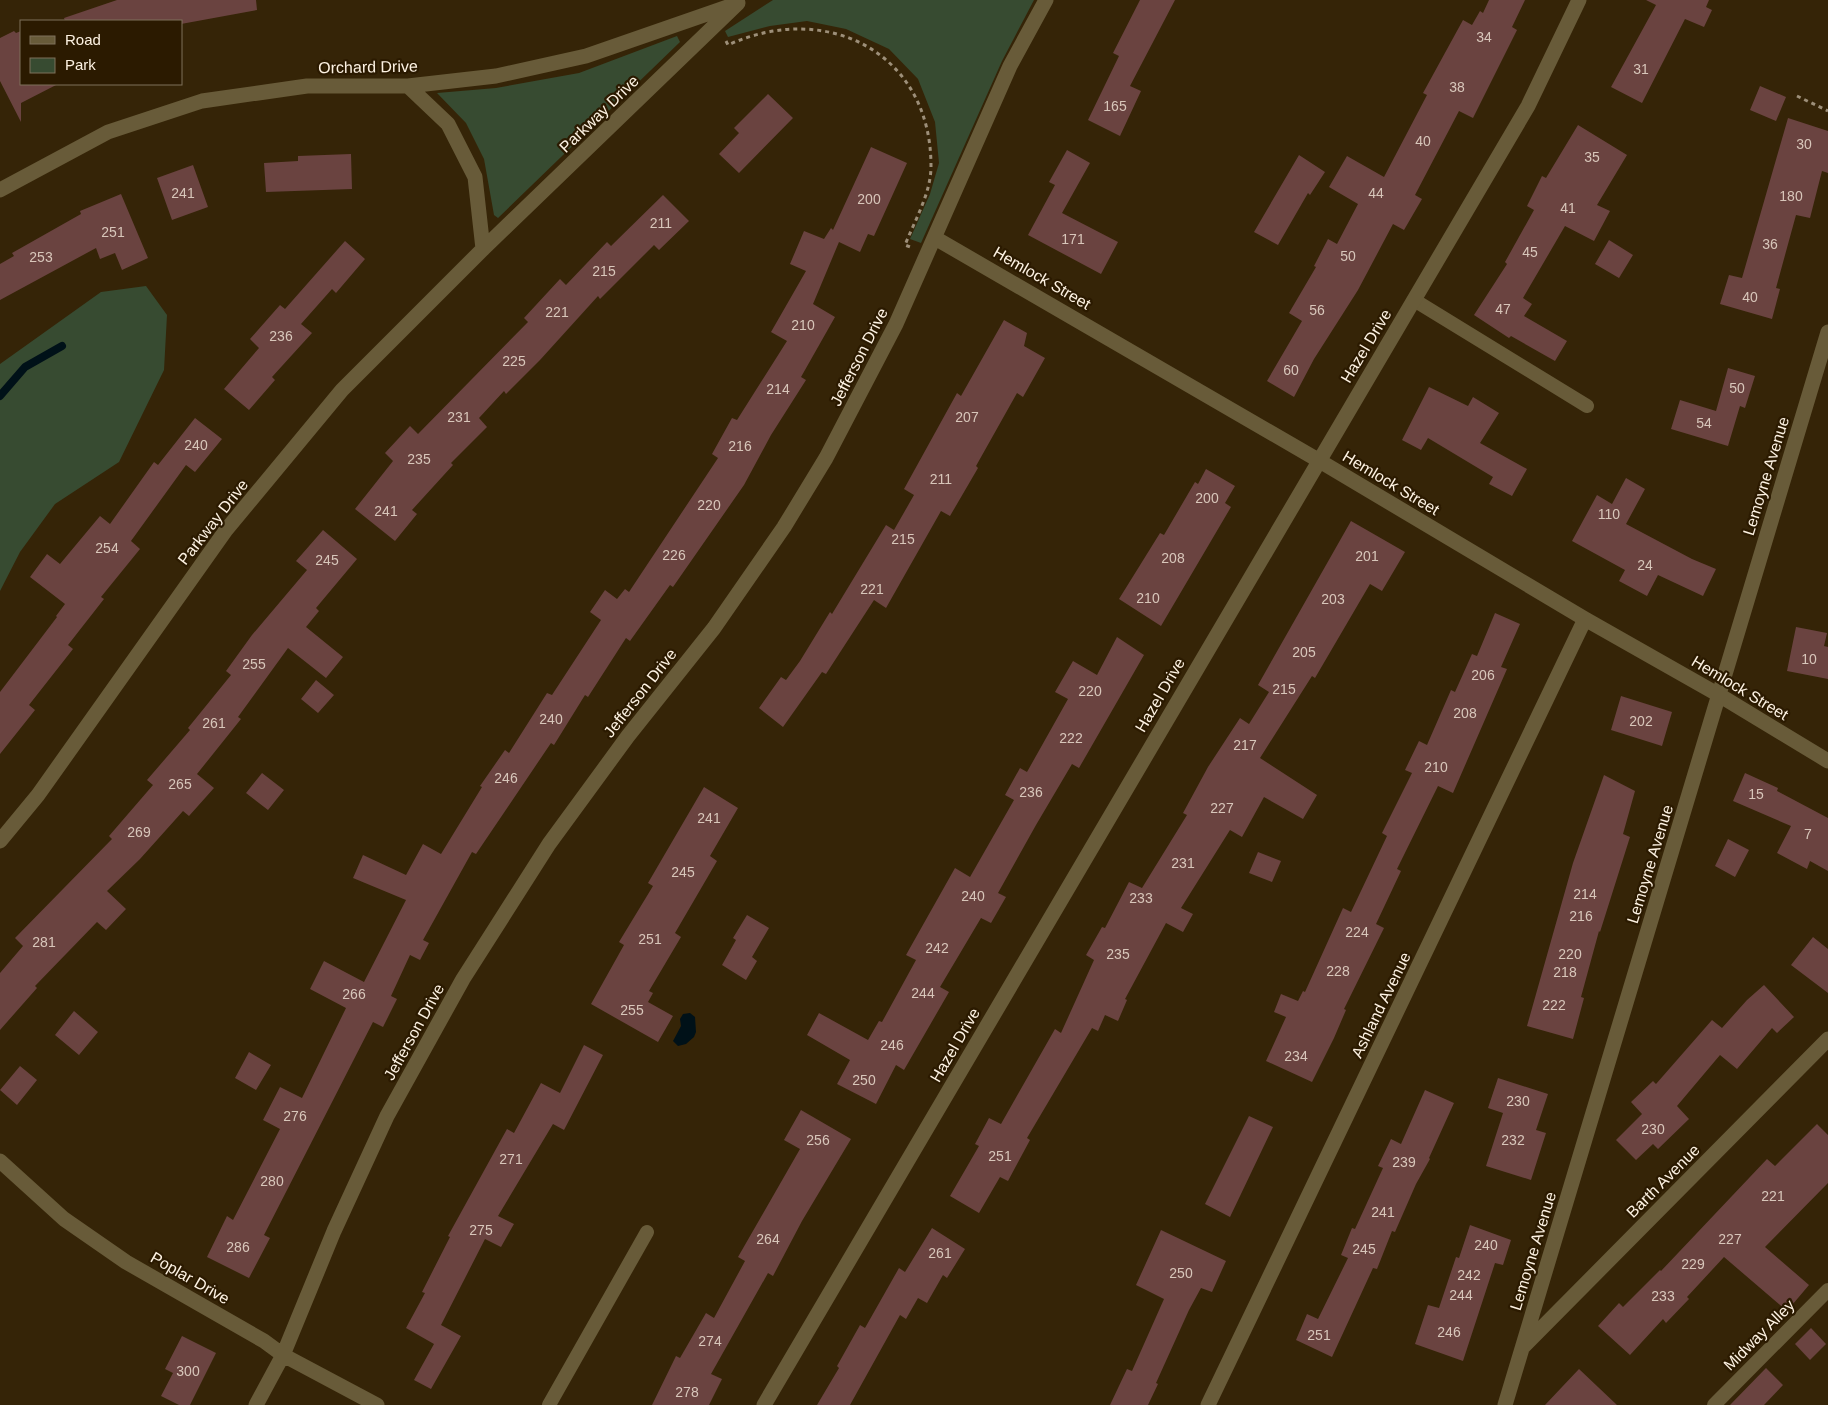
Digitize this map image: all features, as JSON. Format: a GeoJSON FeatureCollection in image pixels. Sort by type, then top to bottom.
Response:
{"type":"FeatureCollection","features":[{"type":"Feature","properties":{"kind":"street","name":"Jefferson Drive"},"geometry":{"type":"LineString","coordinates":[[256,1405],[283,1355],[334,1231],[387,1116],[463,979],[549,844],[628,736],[714,628],[784,527],[826,458],[896,324],[1010,66],[1046,0]]}},
{"type":"Feature","properties":{"kind":"street","name":"Hazel Drive"},"geometry":{"type":"LineString","coordinates":[[764,1405],[1318,460],[1528,106],[1579,0]]}},
{"type":"Feature","properties":{"kind":"street","name":"Parkway Drive"},"geometry":{"type":"LineString","coordinates":[[0,841],[38,795],[226,530],[342,390],[483,249],[741,2]]}},
{"type":"Feature","properties":{"kind":"street","name":"Orchard Drive"},"geometry":{"type":"LineString","coordinates":[[0,190],[108,132],[202,101],[307,86],[408,86],[496,76],[586,56],[741,2]]}},
{"type":"Feature","properties":{"kind":"street"},"geometry":{"type":"LineString","coordinates":[[408,86],[448,124],[475,177],[483,249]]}},
{"type":"Feature","properties":{"kind":"street","name":"Hemlock Street"},"geometry":{"type":"LineString","coordinates":[[935,238],[1318,460],[1828,761]]}},
{"type":"Feature","properties":{"kind":"street","name":"Lemoyne Avenue"},"geometry":{"type":"LineString","coordinates":[[1504,1405],[1828,332]]}},
{"type":"Feature","properties":{"kind":"street","name":"Ashland Avenue"},"geometry":{"type":"LineString","coordinates":[[1208,1405],[1585,619]]}},
{"type":"Feature","properties":{"kind":"street","name":"Barth Avenue"},"geometry":{"type":"LineString","coordinates":[[1522,1348],[1828,1038]]}},
{"type":"Feature","properties":{"kind":"street","name":"Poplar Drive"},"geometry":{"type":"LineString","coordinates":[[0,1161],[64,1218],[126,1262],[283,1355],[377,1405]]}},
{"type":"Feature","properties":{"kind":"lane"},"geometry":{"type":"LineString","coordinates":[[1414,300],[1587,406]]}},
{"type":"Feature","properties":{"kind":"lane"},"geometry":{"type":"LineString","coordinates":[[549,1405],[647,1232]]}},
{"type":"Feature","properties":{"kind":"lane","name":"Midway Alley"},"geometry":{"type":"LineString","coordinates":[[1714,1405],[1828,1290]]}},
{"type":"Feature","properties":{"kind":"path"},"geometry":{"type":"LineString","coordinates":[[720,22],[728,45],[750,34],[774,29],[808,26],[844,33],[882,54],[902,75],[917,98],[928,127],[931,167],[929,186],[905,245],[914,249]]}},
{"type":"Feature","properties":{"kind":"path"},"geometry":{"type":"LineString","coordinates":[[1797,96],[1828,110]]}},
{"type":"Feature","properties":{"kind":"green space"},"geometry":{"type":"Polygon","coordinates":[[[773,0],[1034,0],[1002,61],[921,243],[910,239],[930,194],[939,163],[935,122],[918,79],[889,49],[846,29],[807,21],[770,26],[728,37],[725,31],[773,0]]]}},
{"type":"Feature","properties":{"kind":"green space"},"geometry":{"type":"Polygon","coordinates":[[[677,36],[680,42],[498,218],[494,215],[484,159],[466,123],[437,93],[496,88],[579,73],[677,36]]]}},
{"type":"Feature","properties":{"kind":"green space"},"geometry":{"type":"Polygon","coordinates":[[[146,286],[167,315],[164,370],[119,462],[55,504],[20,552],[0,591],[0,364],[101,292],[146,286]]]}},
{"type":"Feature","properties":{"kind":"shaded area"},"geometry":{"type":"Polygon","coordinates":[[[690,1013],[695,1017],[696,1032],[694,1037],[686,1044],[678,1046],[673,1041],[681,1026],[680,1019],[683,1014],[690,1013]]]}},
{"type":"Feature","properties":{"kind":"building"},"geometry":{"type":"Polygon","coordinates":[[[117,0],[256,0],[257,10],[182,24],[182,20],[65,20],[64,18],[117,0]]]}},
{"type":"Feature","properties":{"kind":"building"},"geometry":{"type":"Polygon","coordinates":[[[1140,0],[1175,0],[1130,86],[1141,91],[1120,136],[1088,120],[1119,56],[1113,53],[1140,0]]]}},
{"type":"Feature","properties":{"kind":"building"},"geometry":{"type":"Polygon","coordinates":[[[1489,0],[1525,0],[1512,27],[1517,30],[1473,118],[1459,111],[1415,195],[1422,199],[1404,230],[1393,224],[1358,290],[1314,359],[1294,397],[1267,381],[1302,321],[1289,313],[1316,267],[1314,266],[1328,239],[1337,244],[1358,204],[1329,187],[1347,156],[1384,177],[1427,95],[1423,93],[1463,20],[1472,25],[1480,11],[1483,13],[1489,0]]]}},
{"type":"Feature","properties":{"kind":"building"},"geometry":{"type":"Polygon","coordinates":[[[1646,0],[1709,0],[1706,7],[1712,10],[1704,27],[1685,19],[1642,103],[1611,87],[1656,5],[1646,0]]]}},
{"type":"Feature","properties":{"kind":"building"},"geometry":{"type":"Polygon","coordinates":[[[14,31],[16,33],[20,31],[20,85],[56,85],[21,103],[21,122],[0,81],[0,38],[14,31]]]}},
{"type":"Feature","properties":{"kind":"building"},"geometry":{"type":"Polygon","coordinates":[[[1760,86],[1786,97],[1776,121],[1750,110],[1760,86]]]}},
{"type":"Feature","properties":{"kind":"building"},"geometry":{"type":"Polygon","coordinates":[[[768,94],[793,118],[739,173],[719,154],[739,133],[734,128],[768,94]]]}},
{"type":"Feature","properties":{"kind":"building"},"geometry":{"type":"Polygon","coordinates":[[[1788,118],[1828,131],[1828,173],[1822,171],[1810,218],[1796,215],[1776,288],[1780,289],[1772,319],[1720,304],[1729,275],[1742,278],[1788,118]]]}},
{"type":"Feature","properties":{"kind":"building"},"geometry":{"type":"Polygon","coordinates":[[[1578,125],[1627,155],[1597,205],[1610,211],[1594,241],[1565,226],[1523,298],[1532,304],[1524,316],[1567,341],[1555,361],[1511,336],[1509,338],[1474,315],[1507,264],[1505,262],[1534,210],[1527,206],[1542,176],[1546,178],[1578,125]]]}},
{"type":"Feature","properties":{"kind":"building"},"geometry":{"type":"Polygon","coordinates":[[[871,147],[907,163],[874,236],[868,234],[860,252],[839,242],[813,304],[835,317],[801,377],[806,380],[771,435],[744,485],[673,587],[670,585],[630,641],[626,638],[588,697],[585,695],[554,745],[551,743],[476,854],[472,852],[423,940],[429,943],[420,960],[410,955],[391,996],[397,999],[383,1027],[373,1022],[264,1235],[270,1238],[249,1278],[207,1257],[227,1216],[233,1220],[280,1129],[263,1120],[280,1087],[302,1098],[346,1008],[310,989],[324,961],[364,982],[406,900],[353,878],[363,855],[406,875],[423,844],[441,854],[482,787],[480,786],[505,750],[509,753],[547,693],[552,695],[601,620],[590,612],[605,590],[617,599],[625,589],[629,592],[718,458],[712,454],[732,418],[737,420],[787,341],[771,332],[806,271],[790,264],[804,231],[824,239],[831,228],[833,230],[871,147]]]}},
{"type":"Feature","properties":{"kind":"building"},"geometry":{"type":"Polygon","coordinates":[[[1067,150],[1090,163],[1062,213],[1118,242],[1101,274],[1028,235],[1055,185],[1049,182],[1067,150]]]}},
{"type":"Feature","properties":{"kind":"building"},"geometry":{"type":"Polygon","coordinates":[[[351,154],[352,189],[266,192],[264,163],[298,161],[298,156],[351,154]]]}},
{"type":"Feature","properties":{"kind":"building"},"geometry":{"type":"Polygon","coordinates":[[[1299,155],[1325,172],[1310,195],[1308,193],[1278,245],[1254,232],[1299,155]]]}},
{"type":"Feature","properties":{"kind":"building"},"geometry":{"type":"Polygon","coordinates":[[[193,165],[208,207],[172,220],[157,178],[193,165]]]}},
{"type":"Feature","properties":{"kind":"building"},"geometry":{"type":"Polygon","coordinates":[[[121,194],[148,258],[122,270],[115,253],[100,259],[96,248],[0,300],[0,264],[14,256],[12,253],[81,214],[80,211],[121,194]]]}},
{"type":"Feature","properties":{"kind":"building"},"geometry":{"type":"Polygon","coordinates":[[[663,195],[689,221],[659,250],[654,245],[600,299],[598,296],[540,360],[506,394],[504,391],[479,418],[487,427],[451,463],[453,465],[412,510],[417,514],[395,541],[355,509],[393,461],[385,453],[410,426],[418,434],[528,322],[524,318],[560,279],[566,285],[607,242],[611,246],[663,195]]]}},
{"type":"Feature","properties":{"kind":"building"},"geometry":{"type":"Polygon","coordinates":[[[1609,240],[1633,255],[1619,278],[1595,264],[1609,240]]]}},
{"type":"Feature","properties":{"kind":"building"},"geometry":{"type":"Polygon","coordinates":[[[345,241],[365,259],[336,293],[332,289],[301,324],[312,333],[272,377],[275,380],[249,410],[224,389],[259,348],[250,339],[280,305],[285,309],[345,241]]]}},
{"type":"Feature","properties":{"kind":"building"},"geometry":{"type":"Polygon","coordinates":[[[1004,320],[1027,333],[1024,346],[1045,358],[1023,397],[1017,393],[976,466],[978,468],[950,516],[941,511],[886,608],[874,600],[826,674],[822,672],[783,727],[759,708],[781,677],[786,680],[800,661],[830,612],[832,614],[886,525],[894,530],[914,495],[904,489],[957,393],[961,396],[1004,320]]]}},
{"type":"Feature","properties":{"kind":"building"},"geometry":{"type":"Polygon","coordinates":[[[1728,368],[1755,376],[1745,408],[1740,406],[1728,446],[1671,429],[1680,400],[1716,411],[1728,368]]]}},
{"type":"Feature","properties":{"kind":"building"},"geometry":{"type":"Polygon","coordinates":[[[1429,387],[1468,406],[1473,397],[1499,413],[1480,443],[1527,469],[1512,496],[1489,484],[1493,477],[1428,438],[1421,450],[1402,440],[1429,387]]]}},
{"type":"Feature","properties":{"kind":"building"},"geometry":{"type":"Polygon","coordinates":[[[195,418],[222,439],[195,472],[186,465],[131,541],[140,549],[101,597],[104,599],[68,645],[73,649],[29,705],[35,710],[0,754],[0,692],[65,604],[30,577],[47,554],[60,564],[100,516],[110,524],[154,462],[158,465],[195,418]]]}},
{"type":"Feature","properties":{"kind":"building"},"geometry":{"type":"Polygon","coordinates":[[[1206,469],[1235,486],[1225,503],[1231,507],[1161,626],[1119,599],[1160,533],[1164,535],[1195,482],[1198,484],[1206,469]]]}},
{"type":"Feature","properties":{"kind":"building"},"geometry":{"type":"Polygon","coordinates":[[[1626,478],[1645,489],[1626,524],[1692,559],[1716,569],[1703,596],[1658,575],[1647,596],[1619,581],[1625,570],[1572,541],[1597,495],[1612,504],[1626,478]]]}},
{"type":"Feature","properties":{"kind":"building"},"geometry":{"type":"Polygon","coordinates":[[[1351,521],[1405,552],[1382,591],[1370,584],[1315,678],[1312,676],[1260,758],[1317,795],[1303,819],[1264,797],[1242,837],[1230,830],[1181,908],[1193,914],[1183,932],[1166,923],[1125,999],[1127,1000],[1118,1021],[1105,1015],[1098,1031],[1092,1028],[1027,1138],[1030,1140],[1008,1181],[1000,1177],[979,1213],[950,1196],[979,1146],[975,1144],[989,1118],[1001,1124],[1055,1029],[1061,1033],[1094,960],[1086,955],[1102,927],[1105,928],[1129,882],[1142,888],[1187,815],[1183,813],[1208,767],[1240,718],[1249,724],[1269,692],[1258,685],[1351,521]]]}},
{"type":"Feature","properties":{"kind":"building"},"geometry":{"type":"Polygon","coordinates":[[[323,530],[357,559],[316,608],[319,611],[306,627],[343,657],[326,678],[288,648],[238,717],[241,719],[197,774],[214,788],[189,816],[183,811],[140,859],[107,891],[126,909],[106,930],[97,922],[35,986],[37,988],[0,1030],[0,973],[23,946],[15,938],[112,839],[109,836],[153,785],[147,780],[190,730],[188,728],[231,675],[226,671],[252,635],[307,570],[296,561],[323,530]]]}},
{"type":"Feature","properties":{"kind":"building"},"geometry":{"type":"Polygon","coordinates":[[[1495,613],[1520,624],[1501,667],[1507,669],[1453,793],[1438,786],[1397,869],[1401,871],[1376,924],[1384,928],[1344,1009],[1346,1010],[1334,1038],[1312,1082],[1266,1061],[1286,1017],[1274,1012],[1281,994],[1298,1001],[1303,991],[1305,992],[1343,908],[1351,912],[1387,836],[1382,833],[1412,773],[1405,770],[1419,741],[1427,745],[1451,690],[1455,692],[1472,654],[1477,656],[1495,613]]]}},
{"type":"Feature","properties":{"kind":"building"},"geometry":{"type":"Polygon","coordinates":[[[1796,627],[1827,633],[1824,646],[1828,647],[1828,679],[1787,671],[1796,627]]]}},
{"type":"Feature","properties":{"kind":"building"},"geometry":{"type":"Polygon","coordinates":[[[1117,637],[1144,655],[1079,768],[1072,764],[1036,825],[998,893],[1006,897],[991,923],[981,918],[940,987],[949,992],[904,1070],[896,1065],[876,1104],[837,1084],[850,1060],[807,1035],[819,1013],[868,1040],[879,1021],[882,1022],[916,960],[906,955],[955,868],[970,877],[1014,800],[1005,795],[1020,768],[1027,772],[1068,699],[1055,692],[1073,661],[1097,675],[1117,637]]]}},
{"type":"Feature","properties":{"kind":"building"},"geometry":{"type":"Polygon","coordinates":[[[316,680],[334,695],[318,713],[301,699],[316,680]]]}},
{"type":"Feature","properties":{"kind":"building"},"geometry":{"type":"Polygon","coordinates":[[[1621,696],[1672,712],[1662,746],[1611,730],[1621,696]]]}},
{"type":"Feature","properties":{"kind":"building"},"geometry":{"type":"Polygon","coordinates":[[[262,773],[284,790],[268,810],[246,793],[262,773]]]}},
{"type":"Feature","properties":{"kind":"building"},"geometry":{"type":"Polygon","coordinates":[[[1745,773],[1778,788],[1777,791],[1828,818],[1828,871],[1810,861],[1807,869],[1777,853],[1791,826],[1733,801],[1745,773]]]}},
{"type":"Feature","properties":{"kind":"building"},"geometry":{"type":"Polygon","coordinates":[[[1604,775],[1635,791],[1623,834],[1630,837],[1599,931],[1581,997],[1584,998],[1573,1039],[1527,1026],[1573,863],[1604,775]]]}},
{"type":"Feature","properties":{"kind":"building"},"geometry":{"type":"Polygon","coordinates":[[[704,787],[738,808],[710,856],[717,861],[675,933],[681,937],[649,991],[653,993],[648,1002],[673,1016],[658,1042],[591,1004],[624,945],[619,942],[653,886],[648,883],[704,787]]]}},
{"type":"Feature","properties":{"kind":"building"},"geometry":{"type":"Polygon","coordinates":[[[1728,839],[1749,850],[1735,877],[1715,866],[1728,839]]]}},
{"type":"Feature","properties":{"kind":"building"},"geometry":{"type":"Polygon","coordinates":[[[1258,852],[1281,861],[1272,882],[1249,873],[1258,852]]]}},
{"type":"Feature","properties":{"kind":"building"},"geometry":{"type":"Polygon","coordinates":[[[747,915],[769,928],[752,957],[757,961],[746,980],[722,965],[736,940],[733,938],[747,915]]]}},
{"type":"Feature","properties":{"kind":"building"},"geometry":{"type":"Polygon","coordinates":[[[1813,937],[1828,949],[1828,993],[1791,965],[1813,937]]]}},
{"type":"Feature","properties":{"kind":"building"},"geometry":{"type":"Polygon","coordinates":[[[1764,985],[1794,1017],[1777,1033],[1772,1028],[1737,1069],[1720,1055],[1677,1106],[1689,1119],[1658,1149],[1653,1144],[1636,1160],[1616,1140],[1642,1114],[1631,1102],[1653,1081],[1656,1084],[1712,1020],[1722,1028],[1747,1000],[1764,985]]]}},
{"type":"Feature","properties":{"kind":"building"},"geometry":{"type":"Polygon","coordinates":[[[74,1011],[98,1032],[79,1055],[55,1035],[74,1011]]]}},
{"type":"Feature","properties":{"kind":"building"},"geometry":{"type":"Polygon","coordinates":[[[584,1045],[603,1055],[564,1130],[553,1124],[498,1216],[514,1224],[501,1247],[485,1239],[441,1325],[461,1336],[431,1389],[414,1380],[434,1344],[406,1328],[425,1293],[422,1292],[450,1237],[448,1236],[507,1129],[514,1133],[541,1083],[560,1093],[584,1045]]]}},
{"type":"Feature","properties":{"kind":"building"},"geometry":{"type":"Polygon","coordinates":[[[249,1052],[271,1065],[256,1090],[235,1078],[249,1052]]]}},
{"type":"Feature","properties":{"kind":"building"},"geometry":{"type":"Polygon","coordinates":[[[20,1066],[37,1080],[17,1105],[0,1090],[20,1066]]]}},
{"type":"Feature","properties":{"kind":"building"},"geometry":{"type":"Polygon","coordinates":[[[1498,1078],[1548,1094],[1536,1130],[1546,1133],[1531,1180],[1486,1166],[1503,1113],[1488,1108],[1498,1078]]]}},
{"type":"Feature","properties":{"kind":"building"},"geometry":{"type":"Polygon","coordinates":[[[1425,1090],[1454,1103],[1395,1232],[1392,1231],[1377,1269],[1373,1268],[1332,1357],[1296,1340],[1307,1314],[1318,1319],[1348,1258],[1341,1255],[1352,1228],[1355,1229],[1383,1168],[1378,1166],[1391,1139],[1401,1144],[1425,1090]]]}},
{"type":"Feature","properties":{"kind":"building"},"geometry":{"type":"Polygon","coordinates":[[[801,1110],[851,1139],[802,1221],[773,1276],[768,1273],[711,1374],[722,1379],[709,1405],[652,1405],[676,1356],[680,1358],[706,1313],[714,1318],[745,1261],[738,1257],[800,1149],[784,1140],[801,1110]]]}},
{"type":"Feature","properties":{"kind":"building"},"geometry":{"type":"Polygon","coordinates":[[[1249,1116],[1273,1127],[1230,1217],[1205,1204],[1249,1116]]]}},
{"type":"Feature","properties":{"kind":"building"},"geometry":{"type":"Polygon","coordinates":[[[1817,1124],[1828,1135],[1828,1183],[1765,1247],[1809,1285],[1787,1311],[1724,1257],[1666,1323],[1663,1319],[1630,1355],[1598,1326],[1619,1303],[1623,1307],[1661,1271],[1767,1159],[1775,1166],[1817,1124]]]}},
{"type":"Feature","properties":{"kind":"building"},"geometry":{"type":"Polygon","coordinates":[[[1470,1225],[1511,1240],[1503,1265],[1495,1263],[1463,1361],[1415,1344],[1428,1305],[1439,1308],[1456,1257],[1459,1258],[1470,1225]]]}},
{"type":"Feature","properties":{"kind":"building"},"geometry":{"type":"Polygon","coordinates":[[[932,1228],[965,1249],[947,1278],[943,1275],[927,1303],[918,1298],[906,1319],[900,1315],[850,1405],[817,1405],[839,1368],[837,1366],[860,1325],[865,1328],[899,1268],[905,1272],[932,1228]]]}},
{"type":"Feature","properties":{"kind":"building"},"geometry":{"type":"Polygon","coordinates":[[[1161,1230],[1226,1261],[1212,1292],[1201,1288],[1189,1310],[1148,1405],[1110,1405],[1127,1369],[1132,1371],[1164,1299],[1136,1285],[1161,1230]]]}},
{"type":"Feature","properties":{"kind":"building"},"geometry":{"type":"Polygon","coordinates":[[[1811,1328],[1826,1344],[1810,1360],[1795,1344],[1811,1328]]]}},
{"type":"Feature","properties":{"kind":"building"},"geometry":{"type":"Polygon","coordinates":[[[182,1336],[216,1353],[190,1405],[179,1405],[161,1396],[173,1373],[165,1369],[182,1336]]]}},
{"type":"Feature","properties":{"kind":"building"},"geometry":{"type":"Polygon","coordinates":[[[1766,1368],[1783,1385],[1764,1405],[1730,1405],[1766,1368]]]}},
{"type":"Feature","properties":{"kind":"building"},"geometry":{"type":"Polygon","coordinates":[[[1579,1369],[1617,1405],[1545,1405],[1579,1369]]]}},
{"type":"Feature","properties":{"kind":"waterway"},"geometry":{"type":"LineString","coordinates":[[0,396],[25,367],[62,346]]}}]}
